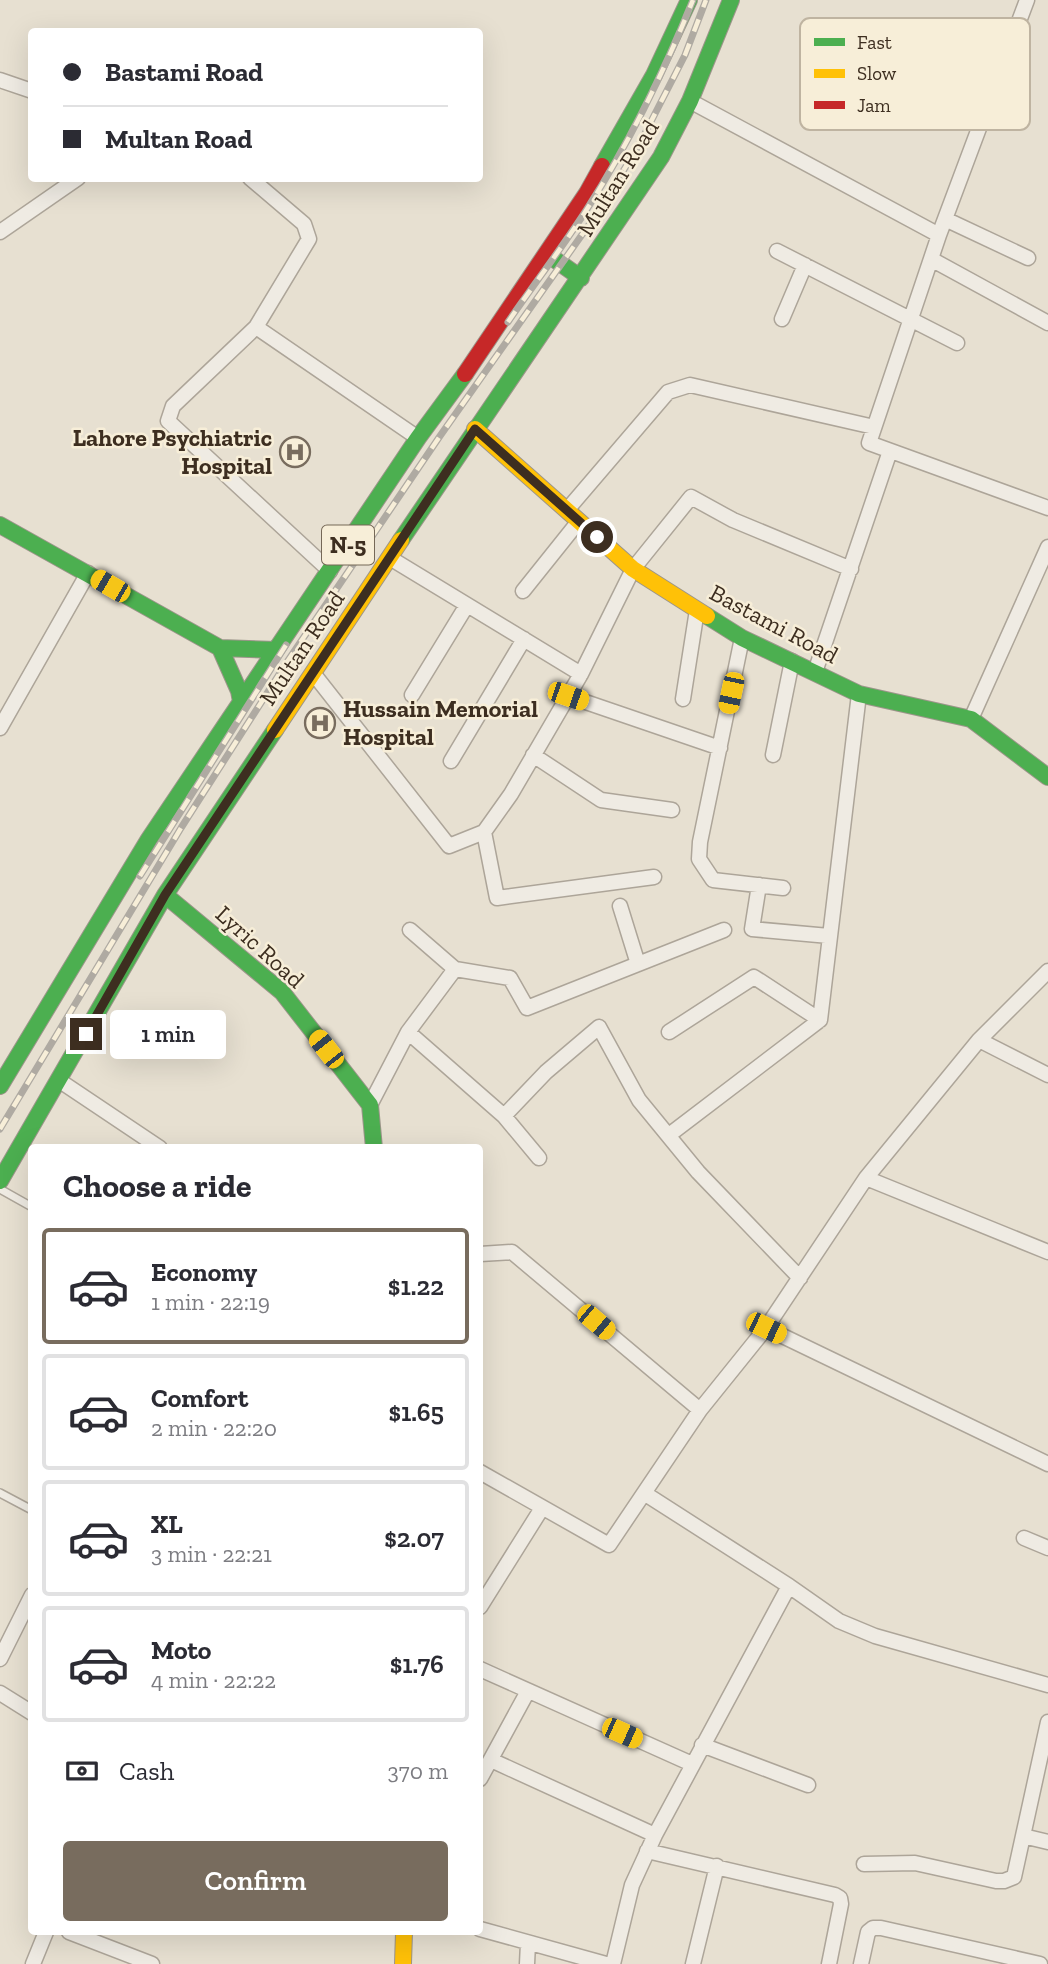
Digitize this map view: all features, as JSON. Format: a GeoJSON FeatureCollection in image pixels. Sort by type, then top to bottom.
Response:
{"type":"FeatureCollection","features":[{"type":"Feature","properties":{"kind":"main road","name":"Multan Road"},"geometry":{"type":"LineString","coordinates":[[0,1086],[149,838],[418,438],[490,339],[587,193],[653,75],[689,0]]}},
{"type":"Feature","properties":{"kind":"main road","name":"Multan Road"},"geometry":{"type":"LineString","coordinates":[[0,1181],[165,895],[475,429],[581,278],[661,157],[690,101],[731,0]]}},
{"type":"Feature","properties":{"kind":"main road"},"geometry":{"type":"LineString","coordinates":[[547,254],[581,278]]}},
{"type":"Feature","properties":{"kind":"main road","name":"Bastami Road"},"geometry":{"type":"LineString","coordinates":[[475,429],[633,569],[742,638],[859,694],[971,719],[1048,777]]}},
{"type":"Feature","properties":{"kind":"main road"},"geometry":{"type":"LineString","coordinates":[[0,525],[220,648],[276,650]]}},
{"type":"Feature","properties":{"kind":"main road"},"geometry":{"type":"LineString","coordinates":[[220,648],[235,680],[241,702]]}},
{"type":"Feature","properties":{"kind":"main road","name":"Lyric Road"},"geometry":{"type":"LineString","coordinates":[[165,895],[282,992],[370,1105]]}},
{"type":"Feature","properties":{"kind":"main road"},"geometry":{"type":"LineString","coordinates":[[370,1105],[374,1144]]}},
{"type":"Feature","properties":{"kind":"main road"},"geometry":{"type":"LineString","coordinates":[[403,1964],[404,1935]]}},
{"type":"Feature","properties":{"kind":"street"},"geometry":{"type":"LineString","coordinates":[[1020,18],[1027,0]]}},
{"type":"Feature","properties":{"kind":"street"},"geometry":{"type":"LineString","coordinates":[[0,80],[28,90]]}},
{"type":"Feature","properties":{"kind":"street"},"geometry":{"type":"LineString","coordinates":[[690,101],[939,235]]}},
{"type":"Feature","properties":{"kind":"street"},"geometry":{"type":"LineString","coordinates":[[978,130],[930,259],[869,443],[1048,508]]}},
{"type":"Feature","properties":{"kind":"street"},"geometry":{"type":"LineString","coordinates":[[0,232],[72,182]]}},
{"type":"Feature","properties":{"kind":"street"},"geometry":{"type":"LineString","coordinates":[[255,182],[304,224],[309,239],[256,327],[173,406],[168,421],[330,571]]}},
{"type":"Feature","properties":{"kind":"street"},"geometry":{"type":"LineString","coordinates":[[945,219],[1028,258]]}},
{"type":"Feature","properties":{"kind":"street"},"geometry":{"type":"LineString","coordinates":[[777,251],[957,343]]}},
{"type":"Feature","properties":{"kind":"street"},"geometry":{"type":"LineString","coordinates":[[930,259],[1048,323]]}},
{"type":"Feature","properties":{"kind":"street"},"geometry":{"type":"LineString","coordinates":[[782,319],[805,265]]}},
{"type":"Feature","properties":{"kind":"street"},"geometry":{"type":"LineString","coordinates":[[256,327],[418,438]]}},
{"type":"Feature","properties":{"kind":"street"},"geometry":{"type":"LineString","coordinates":[[566,510],[668,392],[690,385],[874,427]]}},
{"type":"Feature","properties":{"kind":"street"},"geometry":{"type":"LineString","coordinates":[[815,672],[890,451]]}},
{"type":"Feature","properties":{"kind":"street"},"geometry":{"type":"LineString","coordinates":[[313,673],[449,846],[484,832],[581,674],[633,569],[691,497],[733,520],[851,569]]}},
{"type":"Feature","properties":{"kind":"street"},"geometry":{"type":"LineString","coordinates":[[523,591],[579,521]]}},
{"type":"Feature","properties":{"kind":"street"},"geometry":{"type":"LineString","coordinates":[[971,719],[1048,547]]}},
{"type":"Feature","properties":{"kind":"street"},"geometry":{"type":"LineString","coordinates":[[390,558],[581,674]]}},
{"type":"Feature","properties":{"kind":"street"},"geometry":{"type":"LineString","coordinates":[[0,728],[88,573]]}},
{"type":"Feature","properties":{"kind":"street"},"geometry":{"type":"LineString","coordinates":[[412,695],[467,605]]}},
{"type":"Feature","properties":{"kind":"street"},"geometry":{"type":"LineString","coordinates":[[683,699],[697,610]]}},
{"type":"Feature","properties":{"kind":"street"},"geometry":{"type":"LineString","coordinates":[[742,638],[700,842],[699,859],[713,880],[783,888]]}},
{"type":"Feature","properties":{"kind":"street"},"geometry":{"type":"LineString","coordinates":[[451,761],[524,639]]}},
{"type":"Feature","properties":{"kind":"street"},"geometry":{"type":"LineString","coordinates":[[773,755],[792,661]]}},
{"type":"Feature","properties":{"kind":"street"},"geometry":{"type":"LineString","coordinates":[[669,1135],[820,1020],[859,694]]}},
{"type":"Feature","properties":{"kind":"street"},"geometry":{"type":"LineString","coordinates":[[568,696],[720,748]]}},
{"type":"Feature","properties":{"kind":"street"},"geometry":{"type":"LineString","coordinates":[[533,755],[601,800],[672,810]]}},
{"type":"Feature","properties":{"kind":"street"},"geometry":{"type":"LineString","coordinates":[[484,832],[497,898],[654,877]]}},
{"type":"Feature","properties":{"kind":"street"},"geometry":{"type":"LineString","coordinates":[[759,885],[752,929],[829,936]]}},
{"type":"Feature","properties":{"kind":"street"},"geometry":{"type":"LineString","coordinates":[[620,906],[638,964]]}},
{"type":"Feature","properties":{"kind":"street"},"geometry":{"type":"LineString","coordinates":[[410,930],[455,969],[510,978],[527,1008],[724,930]]}},
{"type":"Feature","properties":{"kind":"street"},"geometry":{"type":"LineString","coordinates":[[370,1105],[408,1032],[455,969]]}},
{"type":"Feature","properties":{"kind":"street"},"geometry":{"type":"LineString","coordinates":[[483,1474],[609,1545],[700,1410],[766,1328],[866,1178],[979,1040],[1048,971]]}},
{"type":"Feature","properties":{"kind":"street"},"geometry":{"type":"LineString","coordinates":[[669,1032],[754,977],[820,1020]]}},
{"type":"Feature","properties":{"kind":"street"},"geometry":{"type":"LineString","coordinates":[[504,1116],[546,1072],[599,1027],[639,1100],[698,1172],[800,1278]]}},
{"type":"Feature","properties":{"kind":"street"},"geometry":{"type":"LineString","coordinates":[[408,1032],[504,1116],[539,1158]]}},
{"type":"Feature","properties":{"kind":"street"},"geometry":{"type":"LineString","coordinates":[[979,1040],[1048,1075]]}},
{"type":"Feature","properties":{"kind":"street"},"geometry":{"type":"LineString","coordinates":[[60,1080],[154,1144]]}},
{"type":"Feature","properties":{"kind":"street"},"geometry":{"type":"LineString","coordinates":[[866,1178],[1048,1252]]}},
{"type":"Feature","properties":{"kind":"street"},"geometry":{"type":"LineString","coordinates":[[483,1254],[512,1252],[700,1410]]}},
{"type":"Feature","properties":{"kind":"street"},"geometry":{"type":"LineString","coordinates":[[766,1328],[1048,1464]]}},
{"type":"Feature","properties":{"kind":"street"},"geometry":{"type":"LineString","coordinates":[[644,1493],[839,1621],[875,1636],[1048,1685]]}},
{"type":"Feature","properties":{"kind":"street"},"geometry":{"type":"LineString","coordinates":[[483,1602],[542,1508]]}},
{"type":"Feature","properties":{"kind":"street"},"geometry":{"type":"LineString","coordinates":[[1024,1538],[1048,1548]]}},
{"type":"Feature","properties":{"kind":"street"},"geometry":{"type":"LineString","coordinates":[[613,1964],[632,1885],[655,1835],[789,1586]]}},
{"type":"Feature","properties":{"kind":"street"},"geometry":{"type":"LineString","coordinates":[[0,1659],[28,1603]]}},
{"type":"Feature","properties":{"kind":"street"},"geometry":{"type":"LineString","coordinates":[[483,1670],[692,1764]]}},
{"type":"Feature","properties":{"kind":"street"},"geometry":{"type":"LineString","coordinates":[[483,1774],[528,1691]]}},
{"type":"Feature","properties":{"kind":"street"},"geometry":{"type":"LineString","coordinates":[[0,1693],[28,1710]]}},
{"type":"Feature","properties":{"kind":"street"},"geometry":{"type":"LineString","coordinates":[[863,1864],[915,1863],[1004,1881],[1014,1877],[1043,1769],[1048,1721]]}},
{"type":"Feature","properties":{"kind":"street"},"geometry":{"type":"LineString","coordinates":[[702,1745],[808,1785]]}},
{"type":"Feature","properties":{"kind":"street"},"geometry":{"type":"LineString","coordinates":[[491,1760],[655,1835]]}},
{"type":"Feature","properties":{"kind":"street"},"geometry":{"type":"LineString","coordinates":[[1023,1836],[1048,1842]]}},
{"type":"Feature","properties":{"kind":"street"},"geometry":{"type":"LineString","coordinates":[[648,1851],[840,1898],[842,1904],[829,1964]]}},
{"type":"Feature","properties":{"kind":"street"},"geometry":{"type":"LineString","coordinates":[[692,1964],[717,1867]]}},
{"type":"Feature","properties":{"kind":"street"},"geometry":{"type":"LineString","coordinates":[[861,1964],[868,1932],[873,1928],[881,1928],[1040,1964]]}},
{"type":"Feature","properties":{"kind":"street"},"geometry":{"type":"LineString","coordinates":[[483,1931],[606,1964]]}},
{"type":"Feature","properties":{"kind":"street"},"geometry":{"type":"LineString","coordinates":[[33,1964],[45,1935]]}},
{"type":"Feature","properties":{"kind":"street"},"geometry":{"type":"LineString","coordinates":[[77,1935],[152,1964]]}},
{"type":"Feature","properties":{"kind":"street"},"geometry":{"type":"LineString","coordinates":[[527,1964],[528,1943]]}},
{"type":"Feature","properties":{"kind":"lane"},"geometry":{"type":"LineString","coordinates":[[0,1189],[28,1205]]}},
{"type":"Feature","properties":{"kind":"lane"},"geometry":{"type":"LineString","coordinates":[[0,1493],[28,1508]]}},
{"type":"Feature","properties":{"kind":"railway"},"geometry":{"type":"LineString","coordinates":[[508,322],[577,223],[617,159],[658,80],[693,0]]}},
{"type":"Feature","properties":{"kind":"railway"},"geometry":{"type":"LineString","coordinates":[[0,1129],[181,828],[287,662],[440,436],[598,212],[639,145],[685,55],[706,0]]}},
{"type":"Feature","properties":{"kind":"railway"},"geometry":{"type":"LineString","coordinates":[[140,876],[286,645]]}},
{"type":"Feature","properties":{"kind":"traffic: fast"},"geometry":{"type":"LineString","coordinates":[[602,166],[654,75],[689,0]]}},
{"type":"Feature","properties":{"kind":"traffic: fast"},"geometry":{"type":"LineString","coordinates":[[401,540],[661,157],[690,101],[731,0]]}},
{"type":"Feature","properties":{"kind":"traffic: fast"},"geometry":{"type":"LineString","coordinates":[[547,254],[581,278]]}},
{"type":"Feature","properties":{"kind":"traffic: fast"},"geometry":{"type":"LineString","coordinates":[[0,1086],[149,839],[418,438],[465,374]]}},
{"type":"Feature","properties":{"kind":"traffic: fast"},"geometry":{"type":"LineString","coordinates":[[0,525],[220,648],[276,650]]}},
{"type":"Feature","properties":{"kind":"traffic: fast"},"geometry":{"type":"LineString","coordinates":[[707,616],[742,638],[859,694],[971,719],[1048,777]]}},
{"type":"Feature","properties":{"kind":"traffic: fast"},"geometry":{"type":"LineString","coordinates":[[220,648],[239,691],[241,702]]}},
{"type":"Feature","properties":{"kind":"traffic: fast"},"geometry":{"type":"LineString","coordinates":[[0,1181],[165,895],[275,730]]}},
{"type":"Feature","properties":{"kind":"traffic: fast"},"geometry":{"type":"LineString","coordinates":[[165,895],[282,992],[370,1105],[374,1144]]}},
{"type":"Feature","properties":{"kind":"traffic: slow"},"geometry":{"type":"LineString","coordinates":[[475,429],[633,569],[707,616]]}},
{"type":"Feature","properties":{"kind":"traffic: slow"},"geometry":{"type":"LineString","coordinates":[[275,730],[401,540]]}},
{"type":"Feature","properties":{"kind":"traffic: slow"},"geometry":{"type":"LineString","coordinates":[[403,1964],[404,1935]]}},
{"type":"Feature","properties":{"kind":"traffic: jam"},"geometry":{"type":"LineString","coordinates":[[465,374],[587,193],[602,166]]}},
{"type":"Feature","properties":{"kind":"place","name":"Lahore Psychiatric Hospital"},"geometry":{"type":"Point","coordinates":[295,452]}},
{"type":"Feature","properties":{"kind":"place","name":"Hussain Memorial Hospital"},"geometry":{"type":"Point","coordinates":[320,723]}},
{"type":"Feature","properties":{"kind":"route"},"geometry":{"type":"LineString","coordinates":[[86,1034],[165,895],[475,429],[597,537]]}}]}
